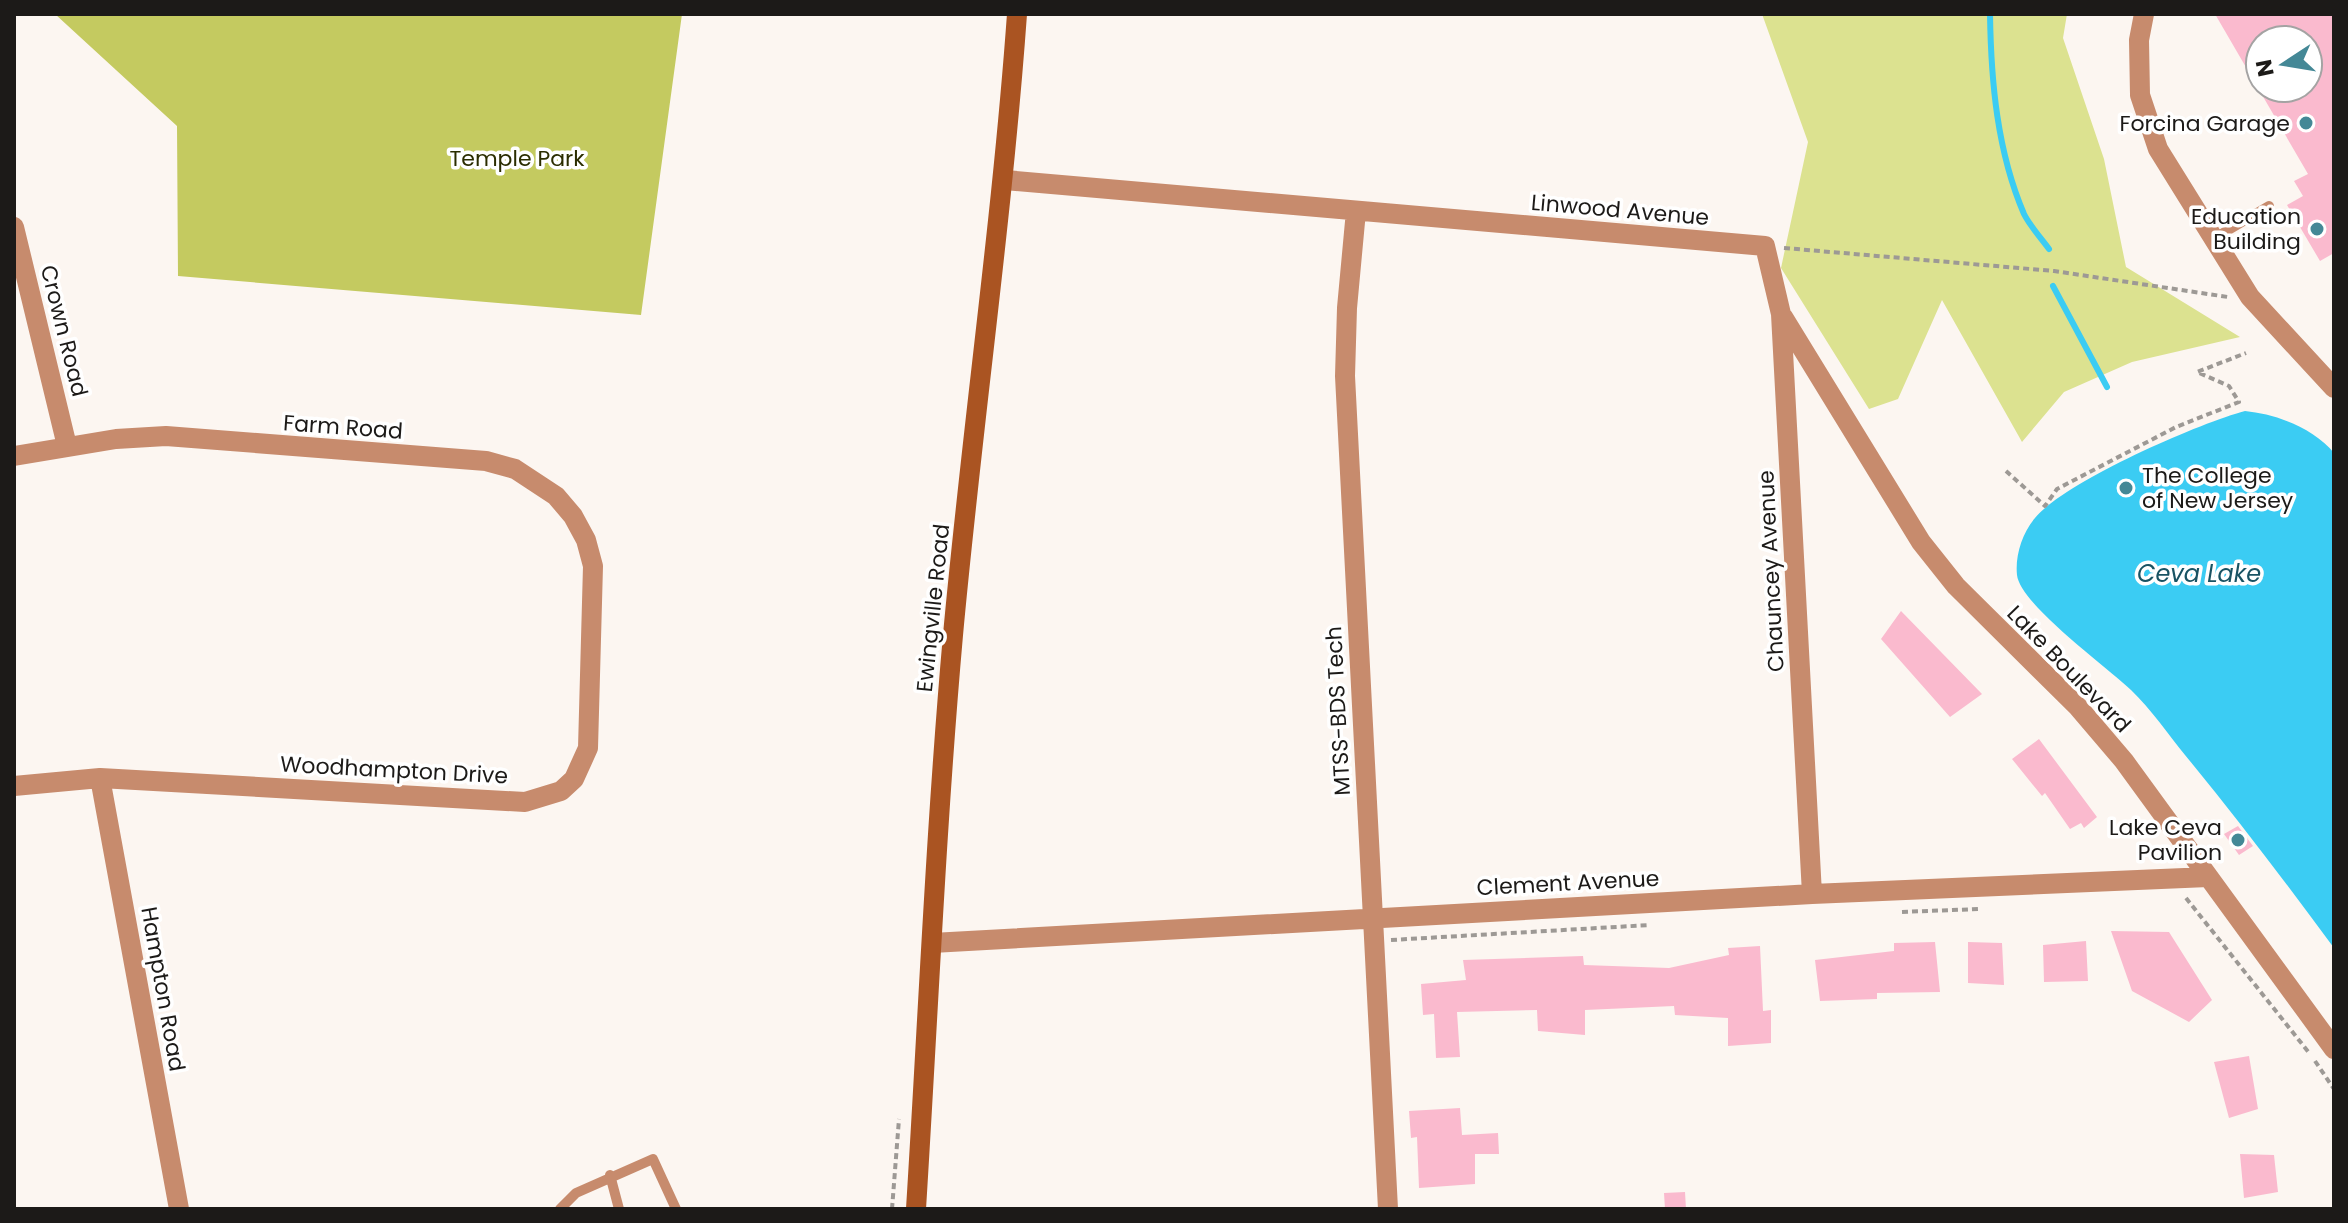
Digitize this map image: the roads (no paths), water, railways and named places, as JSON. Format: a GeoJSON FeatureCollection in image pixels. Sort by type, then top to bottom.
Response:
{"type":"FeatureCollection","features":[{"type":"Feature","properties":{"kind":"main road","name":"Ewingville Road"},"geometry":{"type":"LineString","coordinates":[[916,1209],[954,633],[1005,180],[1017,14]]}},
{"type":"Feature","properties":{"kind":"street"},"geometry":{"type":"LineString","coordinates":[[2144,14],[2138,69],[2147,122],[2172,175],[2212,240],[2240,298],[2334,388]]}},
{"type":"Feature","properties":{"kind":"street","name":"Linwood Avenue"},"geometry":{"type":"LineString","coordinates":[[1005,180],[1765,246]]}},
{"type":"Feature","properties":{"kind":"street","name":"MTSS-BDS Tech"},"geometry":{"type":"LineString","coordinates":[[1356,211],[1347,308],[1345,376],[1388,1209]]}},
{"type":"Feature","properties":{"kind":"street","name":"Crown Road"},"geometry":{"type":"LineString","coordinates":[[14,227],[67,446]]}},
{"type":"Feature","properties":{"kind":"street","name":"Chauncey Avenue"},"geometry":{"type":"LineString","coordinates":[[1765,246],[1781,314],[1812,894]]}},
{"type":"Feature","properties":{"kind":"street","name":"Lake Boulevard"},"geometry":{"type":"LineString","coordinates":[[1781,314],[1921,542],[1994,627],[2078,707],[2124,761],[2334,1049]]}},
{"type":"Feature","properties":{"kind":"street","name":"Farm Road"},"geometry":{"type":"LineString","coordinates":[[14,456],[67,446],[166,436],[486,461],[536,480],[565,506],[586,540],[595,591]]}},
{"type":"Feature","properties":{"kind":"street","name":"Woodhampton Drive"},"geometry":{"type":"LineString","coordinates":[[14,786],[100,778],[525,802],[543,799],[574,779],[588,748],[595,591]]}},
{"type":"Feature","properties":{"kind":"street","name":"Hampton Road"},"geometry":{"type":"LineString","coordinates":[[100,778],[179,1209]]}},
{"type":"Feature","properties":{"kind":"street","name":"Clement Avenue"},"geometry":{"type":"LineString","coordinates":[[932,943],[1812,894],[2208,877]]}},
{"type":"Feature","properties":{"kind":"lane"},"geometry":{"type":"LineString","coordinates":[[2212,240],[2269,206]]}},
{"type":"Feature","properties":{"kind":"lane"},"geometry":{"type":"LineString","coordinates":[[562,1208],[576,1193],[610,1175],[653,1159],[676,1209]]}},
{"type":"Feature","properties":{"kind":"lane"},"geometry":{"type":"LineString","coordinates":[[610,1175],[619,1209]]}},
{"type":"Feature","properties":{"kind":"water","name":"Ceva Lake"},"geometry":{"type":"Polygon","coordinates":[[[2245,411],[2294,424],[2316,436],[2334,453],[2334,948],[2145,705],[2048,618],[2022,587],[2017,575],[2017,560],[2023,538],[2030,524],[2051,503],[2102,471],[2196,428],[2245,411]]]}},
{"type":"Feature","properties":{"kind":"waterway"},"geometry":{"type":"LineString","coordinates":[[1990,14],[1994,90],[2007,166],[2024,214],[2049,249]]}},
{"type":"Feature","properties":{"kind":"waterway"},"geometry":{"type":"LineString","coordinates":[[2053,286],[2107,387]]}},
{"type":"Feature","properties":{"kind":"place","name":"Forcina Garage"},"geometry":{"type":"Point","coordinates":[2306,123]}},
{"type":"Feature","properties":{"kind":"place","name":"Education Building"},"geometry":{"type":"Point","coordinates":[2317,229]}},
{"type":"Feature","properties":{"kind":"place","name":"The College of New Jersey"},"geometry":{"type":"Point","coordinates":[2126,488]}},
{"type":"Feature","properties":{"kind":"place","name":"Lake Ceva Pavilion"},"geometry":{"type":"Point","coordinates":[2238,840]}},
{"type":"Feature","properties":{"kind":"park label","name":"Temple Park"},"geometry":{"type":"Point","coordinates":[517,158]}}]}
